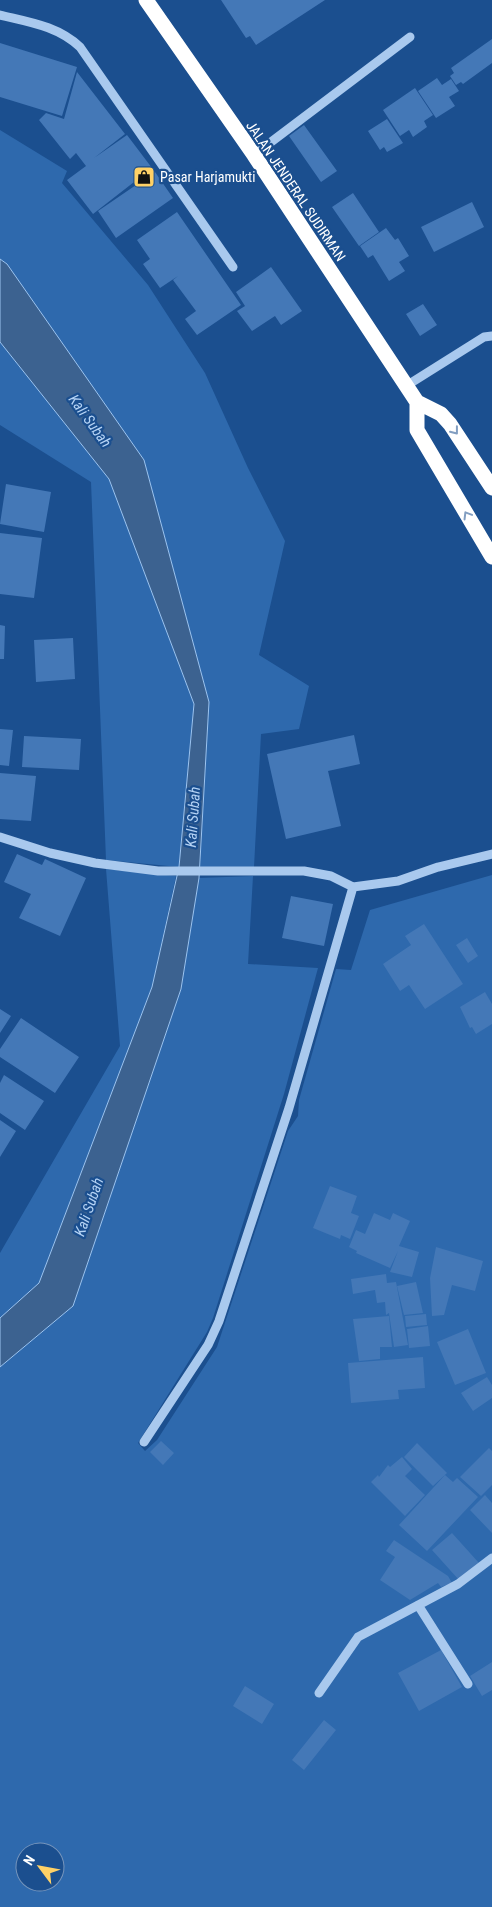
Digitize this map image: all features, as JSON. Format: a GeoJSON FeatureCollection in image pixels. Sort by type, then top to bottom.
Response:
{"type":"FeatureCollection","features":[{"type":"Feature","properties":{"kind":"highway","name":"JALAN JENDERAL SUDIRMAN"},"geometry":{"type":"LineString","coordinates":[[146,0],[254,155],[417,402],[441,414],[450,424],[492,488]]}},
{"type":"Feature","properties":{"kind":"highway"},"geometry":{"type":"LineString","coordinates":[[417,402],[417,430],[492,557]]}},
{"type":"Feature","properties":{"kind":"street"},"geometry":{"type":"LineString","coordinates":[[0,15],[54,28],[68,36],[80,47],[234,267]]}},
{"type":"Feature","properties":{"kind":"street"},"geometry":{"type":"LineString","coordinates":[[254,155],[410,37]]}},
{"type":"Feature","properties":{"kind":"street"},"geometry":{"type":"LineString","coordinates":[[406,386],[484,337],[492,336]]}},
{"type":"Feature","properties":{"kind":"street"},"geometry":{"type":"LineString","coordinates":[[0,837],[50,853],[95,863],[158,871],[304,871],[331,876],[353,887],[398,880],[438,867],[492,854]]}},
{"type":"Feature","properties":{"kind":"street"},"geometry":{"type":"LineString","coordinates":[[144,1442],[208,1345],[219,1320],[289,1108],[353,887]]}},
{"type":"Feature","properties":{"kind":"street"},"geometry":{"type":"LineString","coordinates":[[319,1693],[358,1637],[458,1584],[492,1558]]}},
{"type":"Feature","properties":{"kind":"street"},"geometry":{"type":"LineString","coordinates":[[418,1605],[468,1684]]}},
{"type":"Feature","properties":{"kind":"shaded area"},"geometry":{"type":"Polygon","coordinates":[[[0,130],[67,171],[62,183],[148,285],[205,373],[248,468],[285,541],[259,655],[309,686],[299,729],[261,734],[254,867],[200,867],[209,702],[144,461],[7,264],[0,259],[0,130]]]}},
{"type":"Feature","properties":{"kind":"shaded area"},"geometry":{"type":"Polygon","coordinates":[[[0,342],[109,479],[194,704],[179,867],[106,860],[91,482],[0,425],[0,342]]]}},
{"type":"Feature","properties":{"kind":"shaded area"},"geometry":{"type":"Polygon","coordinates":[[[106,869],[176,876],[152,987],[39,1283],[0,1318],[0,1253],[120,1046],[106,869]]]}},
{"type":"Feature","properties":{"kind":"shaded area"},"geometry":{"type":"Polygon","coordinates":[[[492,875],[492,1907],[0,1907],[0,1367],[73,1306],[181,989],[199,878],[253,876],[248,964],[318,968],[284,1094],[213,1318],[207,1332],[138,1443],[145,1451],[157,1440],[217,1347],[288,1131],[298,1116],[299,1100],[336,969],[351,970],[370,910],[492,875]]]}},
{"type":"Feature","properties":{"kind":"water","name":"Kali Subah"},"geometry":{"type":"Polygon","coordinates":[[[0,259],[7,264],[144,460],[209,702],[199,878],[181,989],[73,1306],[0,1367],[0,1318],[39,1283],[152,987],[179,867],[194,704],[109,479],[0,342],[0,259]]]}},
{"type":"Feature","properties":{"kind":"building"},"geometry":{"type":"Polygon","coordinates":[[[221,0],[325,0],[256,45],[250,36],[246,38],[221,0]]]}},
{"type":"Feature","properties":{"kind":"building"},"geometry":{"type":"Polygon","coordinates":[[[492,39],[492,63],[463,84],[461,82],[456,85],[450,76],[454,73],[451,68],[492,39]]]}},
{"type":"Feature","properties":{"kind":"building"},"geometry":{"type":"Polygon","coordinates":[[[0,43],[77,67],[62,116],[0,97],[0,43]]]}},
{"type":"Feature","properties":{"kind":"building"},"geometry":{"type":"Polygon","coordinates":[[[77,72],[125,134],[94,158],[127,135],[152,168],[93,214],[67,180],[86,166],[76,153],[70,159],[39,120],[46,113],[64,119],[77,72]]]}},
{"type":"Feature","properties":{"kind":"building"},"geometry":{"type":"Polygon","coordinates":[[[437,78],[442,85],[451,79],[459,91],[449,97],[455,106],[436,118],[418,91],[437,78]]]}},
{"type":"Feature","properties":{"kind":"building"},"geometry":{"type":"Polygon","coordinates":[[[415,88],[433,115],[424,121],[427,127],[413,137],[409,130],[400,136],[383,110],[415,88]]]}},
{"type":"Feature","properties":{"kind":"building"},"geometry":{"type":"Polygon","coordinates":[[[387,119],[403,143],[387,152],[384,147],[380,150],[368,131],[387,119]]]}},
{"type":"Feature","properties":{"kind":"building"},"geometry":{"type":"Polygon","coordinates":[[[304,125],[337,171],[321,182],[289,136],[304,125]]]}},
{"type":"Feature","properties":{"kind":"building"},"geometry":{"type":"Polygon","coordinates":[[[155,172],[173,198],[116,238],[98,211],[155,172]]]}},
{"type":"Feature","properties":{"kind":"building"},"geometry":{"type":"Polygon","coordinates":[[[353,193],[379,232],[359,246],[332,207],[353,193]]]}},
{"type":"Feature","properties":{"kind":"building"},"geometry":{"type":"Polygon","coordinates":[[[472,202],[484,227],[434,252],[421,227],[472,202]]]}},
{"type":"Feature","properties":{"kind":"building"},"geometry":{"type":"Polygon","coordinates":[[[177,212],[241,305],[197,335],[185,319],[196,311],[173,280],[178,276],[160,288],[143,264],[150,259],[137,240],[177,212]]]}},
{"type":"Feature","properties":{"kind":"building"},"geometry":{"type":"Polygon","coordinates":[[[386,228],[395,240],[398,238],[409,256],[399,262],[405,271],[389,281],[373,255],[368,258],[360,246],[386,228]]]}},
{"type":"Feature","properties":{"kind":"building"},"geometry":{"type":"Polygon","coordinates":[[[271,267],[302,311],[281,325],[275,316],[252,331],[237,311],[245,306],[236,292],[271,267]]]}},
{"type":"Feature","properties":{"kind":"building"},"geometry":{"type":"Polygon","coordinates":[[[423,304],[437,325],[420,336],[406,314],[423,304]]]}},
{"type":"Feature","properties":{"kind":"building"},"geometry":{"type":"Polygon","coordinates":[[[6,484],[51,492],[44,532],[0,524],[6,484]]]}},
{"type":"Feature","properties":{"kind":"building"},"geometry":{"type":"Polygon","coordinates":[[[0,533],[42,538],[34,598],[0,594],[0,533]]]}},
{"type":"Feature","properties":{"kind":"building"},"geometry":{"type":"Polygon","coordinates":[[[0,625],[5,626],[4,659],[0,659],[0,625]]]}},
{"type":"Feature","properties":{"kind":"building"},"geometry":{"type":"Polygon","coordinates":[[[73,638],[75,679],[36,682],[34,640],[73,638]]]}},
{"type":"Feature","properties":{"kind":"building"},"geometry":{"type":"Polygon","coordinates":[[[0,729],[13,730],[9,766],[0,765],[0,729]]]}},
{"type":"Feature","properties":{"kind":"building"},"geometry":{"type":"Polygon","coordinates":[[[354,735],[360,764],[328,771],[341,826],[286,839],[267,754],[354,735]]]}},
{"type":"Feature","properties":{"kind":"building"},"geometry":{"type":"Polygon","coordinates":[[[24,736],[81,739],[79,770],[22,767],[24,736]]]}},
{"type":"Feature","properties":{"kind":"building"},"geometry":{"type":"Polygon","coordinates":[[[0,773],[36,776],[31,821],[0,819],[0,773]]]}},
{"type":"Feature","properties":{"kind":"building"},"geometry":{"type":"Polygon","coordinates":[[[17,854],[42,865],[45,859],[86,878],[60,936],[19,918],[31,894],[4,882],[17,854]]]}},
{"type":"Feature","properties":{"kind":"building"},"geometry":{"type":"Polygon","coordinates":[[[291,896],[333,904],[324,946],[282,938],[291,896]]]}},
{"type":"Feature","properties":{"kind":"building"},"geometry":{"type":"Polygon","coordinates":[[[424,924],[463,984],[425,1009],[409,985],[400,991],[383,964],[411,945],[405,936],[424,924]]]}},
{"type":"Feature","properties":{"kind":"building"},"geometry":{"type":"Polygon","coordinates":[[[467,938],[478,956],[468,963],[456,945],[467,938]]]}},
{"type":"Feature","properties":{"kind":"building"},"geometry":{"type":"Polygon","coordinates":[[[485,992],[492,1004],[492,1024],[476,1034],[472,1027],[470,1028],[460,1007],[485,992]]]}},
{"type":"Feature","properties":{"kind":"building"},"geometry":{"type":"Polygon","coordinates":[[[0,1009],[11,1016],[0,1033],[0,1009]]]}},
{"type":"Feature","properties":{"kind":"building"},"geometry":{"type":"Polygon","coordinates":[[[21,1018],[79,1057],[55,1093],[0,1057],[0,1049],[21,1018]]]}},
{"type":"Feature","properties":{"kind":"building"},"geometry":{"type":"Polygon","coordinates":[[[4,1075],[44,1101],[25,1130],[0,1113],[0,1083],[4,1075]]]}},
{"type":"Feature","properties":{"kind":"building"},"geometry":{"type":"Polygon","coordinates":[[[0,1120],[16,1131],[0,1157],[0,1120]]]}},
{"type":"Feature","properties":{"kind":"building"},"geometry":{"type":"Polygon","coordinates":[[[330,1186],[357,1196],[351,1213],[359,1216],[350,1239],[341,1235],[340,1239],[313,1228],[330,1186]]]}},
{"type":"Feature","properties":{"kind":"building"},"geometry":{"type":"Polygon","coordinates":[[[374,1213],[390,1220],[393,1213],[410,1221],[399,1246],[419,1252],[412,1277],[390,1272],[398,1251],[390,1268],[356,1253],[357,1251],[349,1247],[356,1230],[365,1234],[374,1213]]]}},
{"type":"Feature","properties":{"kind":"building"},"geometry":{"type":"Polygon","coordinates":[[[436,1247],[483,1261],[475,1291],[452,1285],[444,1315],[432,1316],[430,1278],[436,1247]]]}},
{"type":"Feature","properties":{"kind":"building"},"geometry":{"type":"Polygon","coordinates":[[[386,1274],[387,1283],[396,1282],[408,1345],[394,1347],[389,1313],[386,1315],[385,1302],[377,1303],[375,1290],[353,1294],[351,1279],[386,1274]]]}},
{"type":"Feature","properties":{"kind":"building"},"geometry":{"type":"Polygon","coordinates":[[[416,1282],[423,1313],[404,1315],[397,1286],[416,1282]]]}},
{"type":"Feature","properties":{"kind":"building"},"geometry":{"type":"Polygon","coordinates":[[[426,1314],[427,1325],[406,1327],[405,1316],[426,1314]]]}},
{"type":"Feature","properties":{"kind":"building"},"geometry":{"type":"Polygon","coordinates":[[[389,1316],[392,1347],[380,1347],[380,1359],[359,1361],[353,1319],[389,1316]]]}},
{"type":"Feature","properties":{"kind":"building"},"geometry":{"type":"Polygon","coordinates":[[[428,1326],[430,1346],[409,1348],[407,1329],[428,1326]]]}},
{"type":"Feature","properties":{"kind":"building"},"geometry":{"type":"Polygon","coordinates":[[[468,1329],[486,1373],[455,1385],[437,1342],[468,1329]]]}},
{"type":"Feature","properties":{"kind":"building"},"geometry":{"type":"Polygon","coordinates":[[[423,1357],[425,1388],[398,1390],[399,1399],[351,1403],[348,1363],[423,1357]]]}},
{"type":"Feature","properties":{"kind":"building"},"geometry":{"type":"Polygon","coordinates":[[[487,1377],[492,1385],[492,1398],[473,1411],[461,1393],[487,1377]]]}},
{"type":"Feature","properties":{"kind":"building"},"geometry":{"type":"Polygon","coordinates":[[[161,1441],[174,1453],[163,1465],[150,1452],[161,1441]]]}},
{"type":"Feature","properties":{"kind":"building"},"geometry":{"type":"Polygon","coordinates":[[[417,1443],[447,1473],[433,1486],[404,1457],[417,1443]]]}},
{"type":"Feature","properties":{"kind":"building"},"geometry":{"type":"Polygon","coordinates":[[[489,1448],[492,1451],[492,1485],[481,1496],[460,1477],[489,1448]]]}},
{"type":"Feature","properties":{"kind":"building"},"geometry":{"type":"Polygon","coordinates":[[[402,1457],[412,1469],[405,1476],[425,1495],[405,1516],[371,1482],[378,1475],[379,1477],[388,1465],[390,1467],[402,1457]]]}},
{"type":"Feature","properties":{"kind":"building"},"geometry":{"type":"Polygon","coordinates":[[[445,1475],[453,1482],[457,1478],[478,1497],[427,1551],[399,1525],[445,1475]]]}},
{"type":"Feature","properties":{"kind":"building"},"geometry":{"type":"Polygon","coordinates":[[[485,1495],[492,1503],[492,1533],[470,1510],[485,1495]]]}},
{"type":"Feature","properties":{"kind":"building"},"geometry":{"type":"Polygon","coordinates":[[[452,1533],[479,1563],[459,1580],[432,1550],[452,1533]]]}},
{"type":"Feature","properties":{"kind":"building"},"geometry":{"type":"Polygon","coordinates":[[[394,1540],[448,1576],[452,1583],[441,1587],[438,1583],[410,1600],[380,1580],[395,1557],[386,1551],[394,1540]]]}},
{"type":"Feature","properties":{"kind":"building"},"geometry":{"type":"Polygon","coordinates":[[[441,1650],[462,1687],[419,1711],[398,1673],[441,1650]]]}},
{"type":"Feature","properties":{"kind":"building"},"geometry":{"type":"Polygon","coordinates":[[[492,1662],[492,1690],[482,1696],[470,1676],[492,1662]]]}},
{"type":"Feature","properties":{"kind":"building"},"geometry":{"type":"Polygon","coordinates":[[[245,1686],[274,1704],[262,1724],[233,1706],[245,1686]]]}},
{"type":"Feature","properties":{"kind":"building"},"geometry":{"type":"Polygon","coordinates":[[[324,1720],[336,1730],[304,1770],[292,1760],[324,1720]]]}},
{"type":"Feature","properties":{"kind":"place","name":"Pasar Harjamukti"},"geometry":{"type":"Point","coordinates":[144,177]}}]}
